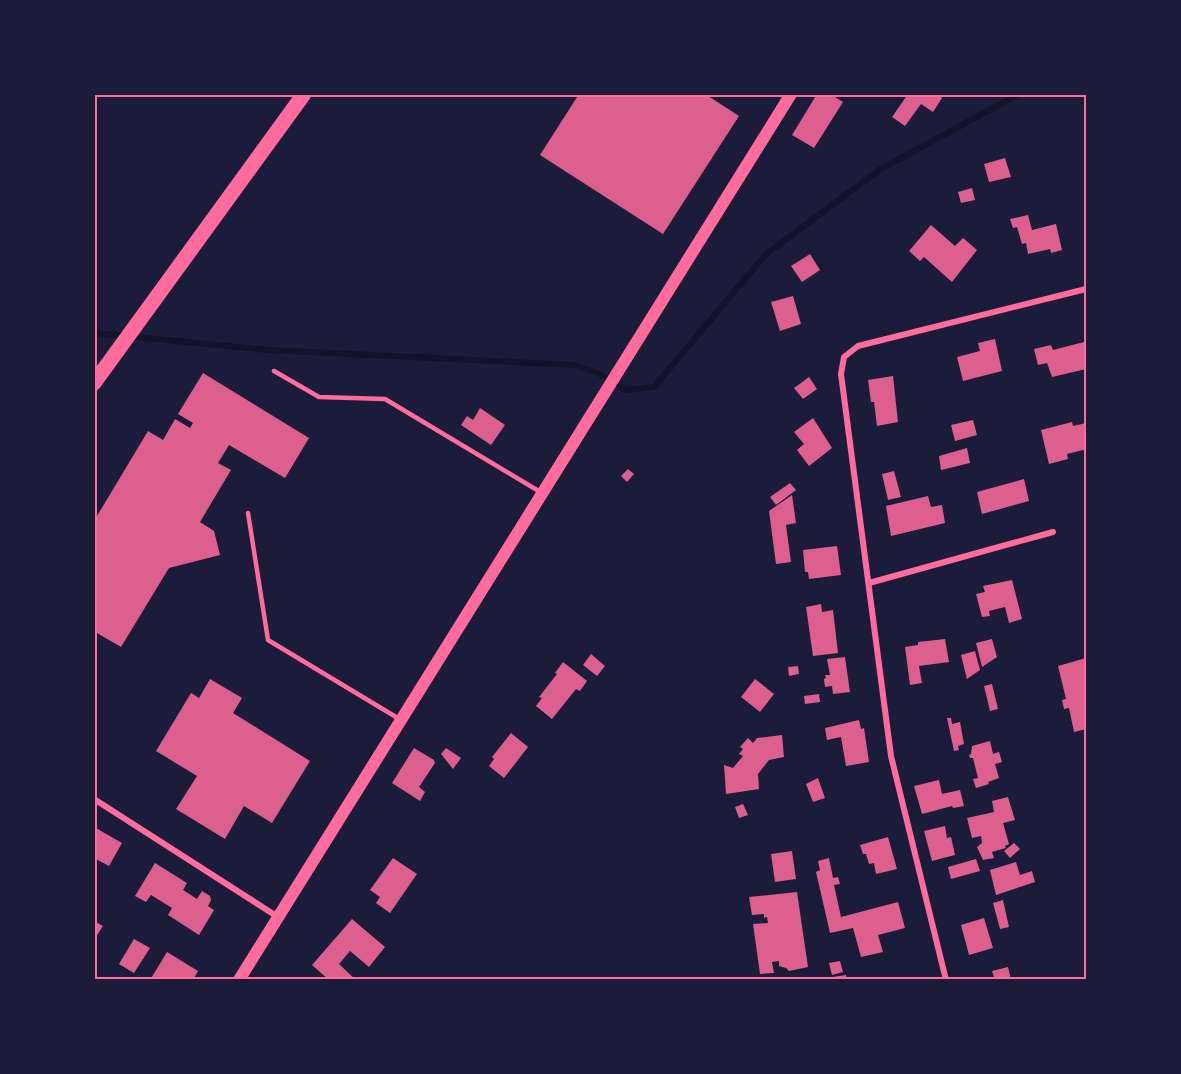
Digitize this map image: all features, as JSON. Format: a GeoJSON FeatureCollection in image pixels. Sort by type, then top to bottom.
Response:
{"type":"FeatureCollection","features":[{"type":"Feature","properties":{"kind":"main road"},"geometry":{"type":"LineString","coordinates":[[94,383],[304,94]]}},
{"type":"Feature","properties":{"kind":"main road"},"geometry":{"type":"LineString","coordinates":[[239,980],[791,94]]}},
{"type":"Feature","properties":{"kind":"street"},"geometry":{"type":"LineString","coordinates":[[946,980],[891,756],[841,374],[844,357],[858,346],[1086,289]]}},
{"type":"Feature","properties":{"kind":"street"},"geometry":{"type":"LineString","coordinates":[[869,583],[1053,532]]}},
{"type":"Feature","properties":{"kind":"street"},"geometry":{"type":"LineString","coordinates":[[94,799],[278,917]]}},
{"type":"Feature","properties":{"kind":"lane"},"geometry":{"type":"LineString","coordinates":[[274,371],[320,397],[385,399],[542,493]]}},
{"type":"Feature","properties":{"kind":"lane"},"geometry":{"type":"LineString","coordinates":[[248,513],[268,640],[401,720]]}},
{"type":"Feature","properties":{"kind":"building"},"geometry":{"type":"Polygon","coordinates":[[[579,94],[705,94],[739,116],[663,234],[540,155],[579,94]]]}},
{"type":"Feature","properties":{"kind":"building"},"geometry":{"type":"Polygon","coordinates":[[[817,94],[830,94],[843,102],[814,148],[792,135],[817,94]]]}},
{"type":"Feature","properties":{"kind":"building"},"geometry":{"type":"Polygon","coordinates":[[[908,94],[937,94],[942,98],[933,112],[921,104],[905,126],[892,117],[908,94]]]}},
{"type":"Feature","properties":{"kind":"building"},"geometry":{"type":"Polygon","coordinates":[[[1005,158],[1011,177],[989,182],[984,164],[1005,158]]]}},
{"type":"Feature","properties":{"kind":"building"},"geometry":{"type":"Polygon","coordinates":[[[972,188],[975,200],[961,203],[958,192],[972,188]]]}},
{"type":"Feature","properties":{"kind":"building"},"geometry":{"type":"Polygon","coordinates":[[[1028,215],[1032,230],[1056,224],[1062,250],[1051,253],[1050,249],[1028,254],[1026,243],[1022,244],[1017,227],[1013,228],[1010,219],[1028,215]]]}},
{"type":"Feature","properties":{"kind":"building"},"geometry":{"type":"Polygon","coordinates":[[[931,225],[955,246],[963,238],[977,250],[952,282],[924,257],[920,261],[909,251],[931,225]]]}},
{"type":"Feature","properties":{"kind":"building"},"geometry":{"type":"Polygon","coordinates":[[[810,254],[820,270],[802,282],[791,266],[810,254]]]}},
{"type":"Feature","properties":{"kind":"building"},"geometry":{"type":"Polygon","coordinates":[[[793,296],[801,324],[780,331],[771,302],[793,296]]]}},
{"type":"Feature","properties":{"kind":"building"},"geometry":{"type":"Polygon","coordinates":[[[995,339],[1002,371],[963,381],[957,357],[980,351],[978,343],[995,339]]]}},
{"type":"Feature","properties":{"kind":"building"},"geometry":{"type":"Polygon","coordinates":[[[1084,342],[1086,369],[1052,377],[1047,363],[1038,365],[1034,349],[1051,345],[1053,350],[1084,342]]]}},
{"type":"Feature","properties":{"kind":"building"},"geometry":{"type":"Polygon","coordinates":[[[203,373],[309,438],[285,478],[229,445],[218,463],[231,470],[200,522],[214,531],[220,555],[169,568],[121,647],[97,633],[94,637],[94,521],[148,431],[163,440],[175,419],[190,428],[193,423],[178,414],[203,373]]]}},
{"type":"Feature","properties":{"kind":"building"},"geometry":{"type":"Polygon","coordinates":[[[893,376],[898,422],[877,426],[868,380],[893,376]]]}},
{"type":"Feature","properties":{"kind":"building"},"geometry":{"type":"Polygon","coordinates":[[[809,377],[817,389],[803,399],[794,388],[809,377]]]}},
{"type":"Feature","properties":{"kind":"building"},"geometry":{"type":"Polygon","coordinates":[[[480,408],[505,425],[491,445],[461,425],[467,416],[473,420],[480,408]]]}},
{"type":"Feature","properties":{"kind":"building"},"geometry":{"type":"Polygon","coordinates":[[[813,418],[832,448],[809,466],[797,450],[804,444],[794,432],[813,418]]]}},
{"type":"Feature","properties":{"kind":"building"},"geometry":{"type":"Polygon","coordinates":[[[973,420],[977,435],[955,441],[951,425],[973,420]]]}},
{"type":"Feature","properties":{"kind":"building"},"geometry":{"type":"Polygon","coordinates":[[[1072,422],[1073,426],[1086,423],[1086,452],[1083,450],[1067,454],[1068,459],[1049,464],[1041,430],[1072,422]]]}},
{"type":"Feature","properties":{"kind":"building"},"geometry":{"type":"Polygon","coordinates":[[[967,448],[970,463],[941,470],[939,456],[967,448]]]}},
{"type":"Feature","properties":{"kind":"building"},"geometry":{"type":"Polygon","coordinates":[[[628,469],[634,474],[627,482],[621,476],[628,469]]]}},
{"type":"Feature","properties":{"kind":"building"},"geometry":{"type":"Polygon","coordinates":[[[894,471],[901,497],[888,500],[882,474],[894,471]]]}},
{"type":"Feature","properties":{"kind":"building"},"geometry":{"type":"Polygon","coordinates":[[[1024,479],[1029,501],[982,514],[977,492],[1024,479]]]}},
{"type":"Feature","properties":{"kind":"building"},"geometry":{"type":"Polygon","coordinates":[[[790,483],[796,490],[776,505],[770,497],[790,483]]]}},
{"type":"Feature","properties":{"kind":"building"},"geometry":{"type":"Polygon","coordinates":[[[792,495],[796,523],[786,525],[791,562],[776,564],[769,511],[792,495]]]}},
{"type":"Feature","properties":{"kind":"building"},"geometry":{"type":"Polygon","coordinates":[[[928,496],[931,507],[942,505],[945,523],[891,536],[886,506],[928,496]]]}},
{"type":"Feature","properties":{"kind":"building"},"geometry":{"type":"Polygon","coordinates":[[[837,546],[841,575],[809,579],[808,572],[805,572],[803,550],[837,546]]]}},
{"type":"Feature","properties":{"kind":"building"},"geometry":{"type":"Polygon","coordinates":[[[1012,580],[1022,619],[1009,623],[1005,607],[989,611],[990,616],[982,617],[976,594],[985,592],[983,586],[1012,580]]]}},
{"type":"Feature","properties":{"kind":"building"},"geometry":{"type":"Polygon","coordinates":[[[821,604],[822,612],[833,610],[838,653],[813,656],[806,607],[821,604]]]}},
{"type":"Feature","properties":{"kind":"building"},"geometry":{"type":"Polygon","coordinates":[[[945,639],[949,662],[919,666],[922,683],[910,685],[905,647],[918,645],[918,642],[945,639]]]}},
{"type":"Feature","properties":{"kind":"building"},"geometry":{"type":"Polygon","coordinates":[[[992,639],[997,657],[982,667],[976,643],[992,639]]]}},
{"type":"Feature","properties":{"kind":"building"},"geometry":{"type":"Polygon","coordinates":[[[975,651],[980,670],[967,679],[961,655],[975,651]]]}},
{"type":"Feature","properties":{"kind":"building"},"geometry":{"type":"Polygon","coordinates":[[[591,654],[605,666],[597,676],[583,665],[591,654]]]}},
{"type":"Feature","properties":{"kind":"building"},"geometry":{"type":"Polygon","coordinates":[[[845,657],[850,692],[833,694],[832,686],[825,687],[825,675],[830,675],[827,659],[845,657]]]}},
{"type":"Feature","properties":{"kind":"building"},"geometry":{"type":"Polygon","coordinates":[[[1086,658],[1086,729],[1074,732],[1069,708],[1064,709],[1062,700],[1066,699],[1058,666],[1086,658]]]}},
{"type":"Feature","properties":{"kind":"building"},"geometry":{"type":"Polygon","coordinates":[[[563,662],[587,681],[580,691],[576,689],[552,719],[536,706],[542,698],[539,697],[557,674],[555,673],[563,662]]]}},
{"type":"Feature","properties":{"kind":"building"},"geometry":{"type":"Polygon","coordinates":[[[798,666],[799,674],[789,676],[788,667],[798,666]]]}},
{"type":"Feature","properties":{"kind":"building"},"geometry":{"type":"Polygon","coordinates":[[[210,679],[242,698],[233,713],[310,761],[272,823],[244,806],[225,839],[176,809],[197,776],[156,751],[191,693],[199,698],[210,679]]]}},
{"type":"Feature","properties":{"kind":"building"},"geometry":{"type":"Polygon","coordinates":[[[755,679],[774,694],[760,712],[741,697],[755,679]]]}},
{"type":"Feature","properties":{"kind":"building"},"geometry":{"type":"Polygon","coordinates":[[[992,684],[998,709],[990,711],[984,686],[992,684]]]}},
{"type":"Feature","properties":{"kind":"building"},"geometry":{"type":"Polygon","coordinates":[[[819,694],[820,702],[805,704],[804,696],[819,694]]]}},
{"type":"Feature","properties":{"kind":"building"},"geometry":{"type":"Polygon","coordinates":[[[947,718],[951,718],[952,724],[960,722],[964,744],[958,746],[959,750],[954,751],[947,718]]]}},
{"type":"Feature","properties":{"kind":"building"},"geometry":{"type":"Polygon","coordinates":[[[859,720],[861,729],[864,728],[869,762],[846,766],[841,737],[827,740],[825,728],[859,720]]]}},
{"type":"Feature","properties":{"kind":"building"},"geometry":{"type":"Polygon","coordinates":[[[511,733],[528,747],[504,778],[489,766],[494,759],[492,757],[511,733]]]}},
{"type":"Feature","properties":{"kind":"building"},"geometry":{"type":"Polygon","coordinates":[[[782,735],[784,757],[769,760],[758,774],[759,789],[726,794],[724,765],[733,768],[743,756],[739,754],[743,749],[740,747],[748,738],[753,743],[757,738],[782,735]]]}},
{"type":"Feature","properties":{"kind":"building"},"geometry":{"type":"Polygon","coordinates":[[[990,741],[993,754],[999,752],[1002,762],[995,764],[999,778],[976,788],[973,779],[978,778],[973,758],[969,755],[972,746],[990,741]]]}},
{"type":"Feature","properties":{"kind":"building"},"geometry":{"type":"Polygon","coordinates":[[[414,748],[434,760],[435,763],[419,787],[425,792],[420,801],[392,783],[414,748]]]}},
{"type":"Feature","properties":{"kind":"building"},"geometry":{"type":"Polygon","coordinates":[[[446,748],[461,758],[453,769],[441,754],[446,748]]]}},
{"type":"Feature","properties":{"kind":"building"},"geometry":{"type":"Polygon","coordinates":[[[818,778],[825,798],[813,802],[806,784],[818,778]]]}},
{"type":"Feature","properties":{"kind":"building"},"geometry":{"type":"Polygon","coordinates":[[[939,780],[942,794],[960,790],[964,806],[953,808],[952,806],[922,814],[914,786],[939,780]]]}},
{"type":"Feature","properties":{"kind":"building"},"geometry":{"type":"Polygon","coordinates":[[[1008,797],[1015,820],[1003,823],[1009,844],[1005,846],[1006,848],[992,852],[994,858],[983,860],[977,847],[982,843],[981,836],[972,838],[967,818],[994,812],[992,801],[1008,797]]]}},
{"type":"Feature","properties":{"kind":"building"},"geometry":{"type":"Polygon","coordinates":[[[743,804],[748,815],[739,818],[735,807],[743,804]]]}},
{"type":"Feature","properties":{"kind":"building"},"geometry":{"type":"Polygon","coordinates":[[[945,826],[947,838],[951,837],[955,855],[932,861],[924,831],[945,826]]]}},
{"type":"Feature","properties":{"kind":"building"},"geometry":{"type":"Polygon","coordinates":[[[94,827],[122,843],[109,866],[94,858],[94,827]]]}},
{"type":"Feature","properties":{"kind":"building"},"geometry":{"type":"Polygon","coordinates":[[[888,837],[897,869],[876,874],[874,863],[869,864],[860,845],[888,837]]]}},
{"type":"Feature","properties":{"kind":"building"},"geometry":{"type":"Polygon","coordinates":[[[1014,843],[1020,849],[1010,858],[1004,851],[1014,843]]]}},
{"type":"Feature","properties":{"kind":"building"},"geometry":{"type":"Polygon","coordinates":[[[792,851],[796,879],[775,882],[771,854],[792,851]]]}},
{"type":"Feature","properties":{"kind":"building"},"geometry":{"type":"Polygon","coordinates":[[[393,858],[417,874],[390,913],[376,903],[380,897],[370,890],[393,858]]]}},
{"type":"Feature","properties":{"kind":"building"},"geometry":{"type":"Polygon","coordinates":[[[829,858],[833,878],[838,877],[840,884],[834,885],[841,917],[898,902],[905,928],[878,935],[883,952],[861,957],[853,928],[830,933],[816,872],[820,870],[818,861],[829,858]]]}},
{"type":"Feature","properties":{"kind":"building"},"geometry":{"type":"Polygon","coordinates":[[[976,859],[980,871],[951,879],[948,867],[976,859]]]}},
{"type":"Feature","properties":{"kind":"building"},"geometry":{"type":"Polygon","coordinates":[[[1016,862],[1020,875],[1032,871],[1035,882],[996,895],[990,870],[1016,862]]]}},
{"type":"Feature","properties":{"kind":"building"},"geometry":{"type":"Polygon","coordinates":[[[155,863],[187,883],[183,890],[197,899],[202,891],[210,896],[208,906],[214,910],[199,935],[168,915],[172,908],[151,895],[146,902],[135,896],[155,863]]]}},
{"type":"Feature","properties":{"kind":"building"},"geometry":{"type":"Polygon","coordinates":[[[797,892],[808,967],[789,971],[779,966],[779,961],[772,962],[774,973],[760,974],[753,924],[768,923],[764,914],[752,915],[749,897],[797,892]]]}},
{"type":"Feature","properties":{"kind":"building"},"geometry":{"type":"Polygon","coordinates":[[[1003,900],[1009,927],[1000,929],[993,903],[1003,900]]]}},
{"type":"Feature","properties":{"kind":"building"},"geometry":{"type":"Polygon","coordinates":[[[984,918],[993,948],[969,955],[961,925],[984,918]]]}},
{"type":"Feature","properties":{"kind":"building"},"geometry":{"type":"Polygon","coordinates":[[[352,919],[385,947],[369,967],[350,951],[339,964],[356,980],[329,980],[312,965],[352,919]]]}},
{"type":"Feature","properties":{"kind":"building"},"geometry":{"type":"Polygon","coordinates":[[[94,921],[103,926],[94,940],[94,921]]]}},
{"type":"Feature","properties":{"kind":"building"},"geometry":{"type":"Polygon","coordinates":[[[134,939],[150,948],[134,973],[119,964],[134,939]]]}},
{"type":"Feature","properties":{"kind":"building"},"geometry":{"type":"Polygon","coordinates":[[[167,952],[198,971],[193,980],[150,980],[167,952]]]}},
{"type":"Feature","properties":{"kind":"building"},"geometry":{"type":"Polygon","coordinates":[[[840,961],[843,972],[832,975],[829,963],[840,961]]]}},
{"type":"Feature","properties":{"kind":"building"},"geometry":{"type":"Polygon","coordinates":[[[1008,967],[1011,980],[995,980],[992,971],[1008,967]]]}},
{"type":"Feature","properties":{"kind":"building"},"geometry":{"type":"Polygon","coordinates":[[[846,975],[847,980],[826,980],[826,978],[846,975]]]}},
{"type":"Feature","properties":{"kind":"waterway"},"geometry":{"type":"LineString","coordinates":[[94,333],[268,350],[575,365],[598,373],[626,390],[654,387],[766,254],[881,169],[1019,94]]}}]}
